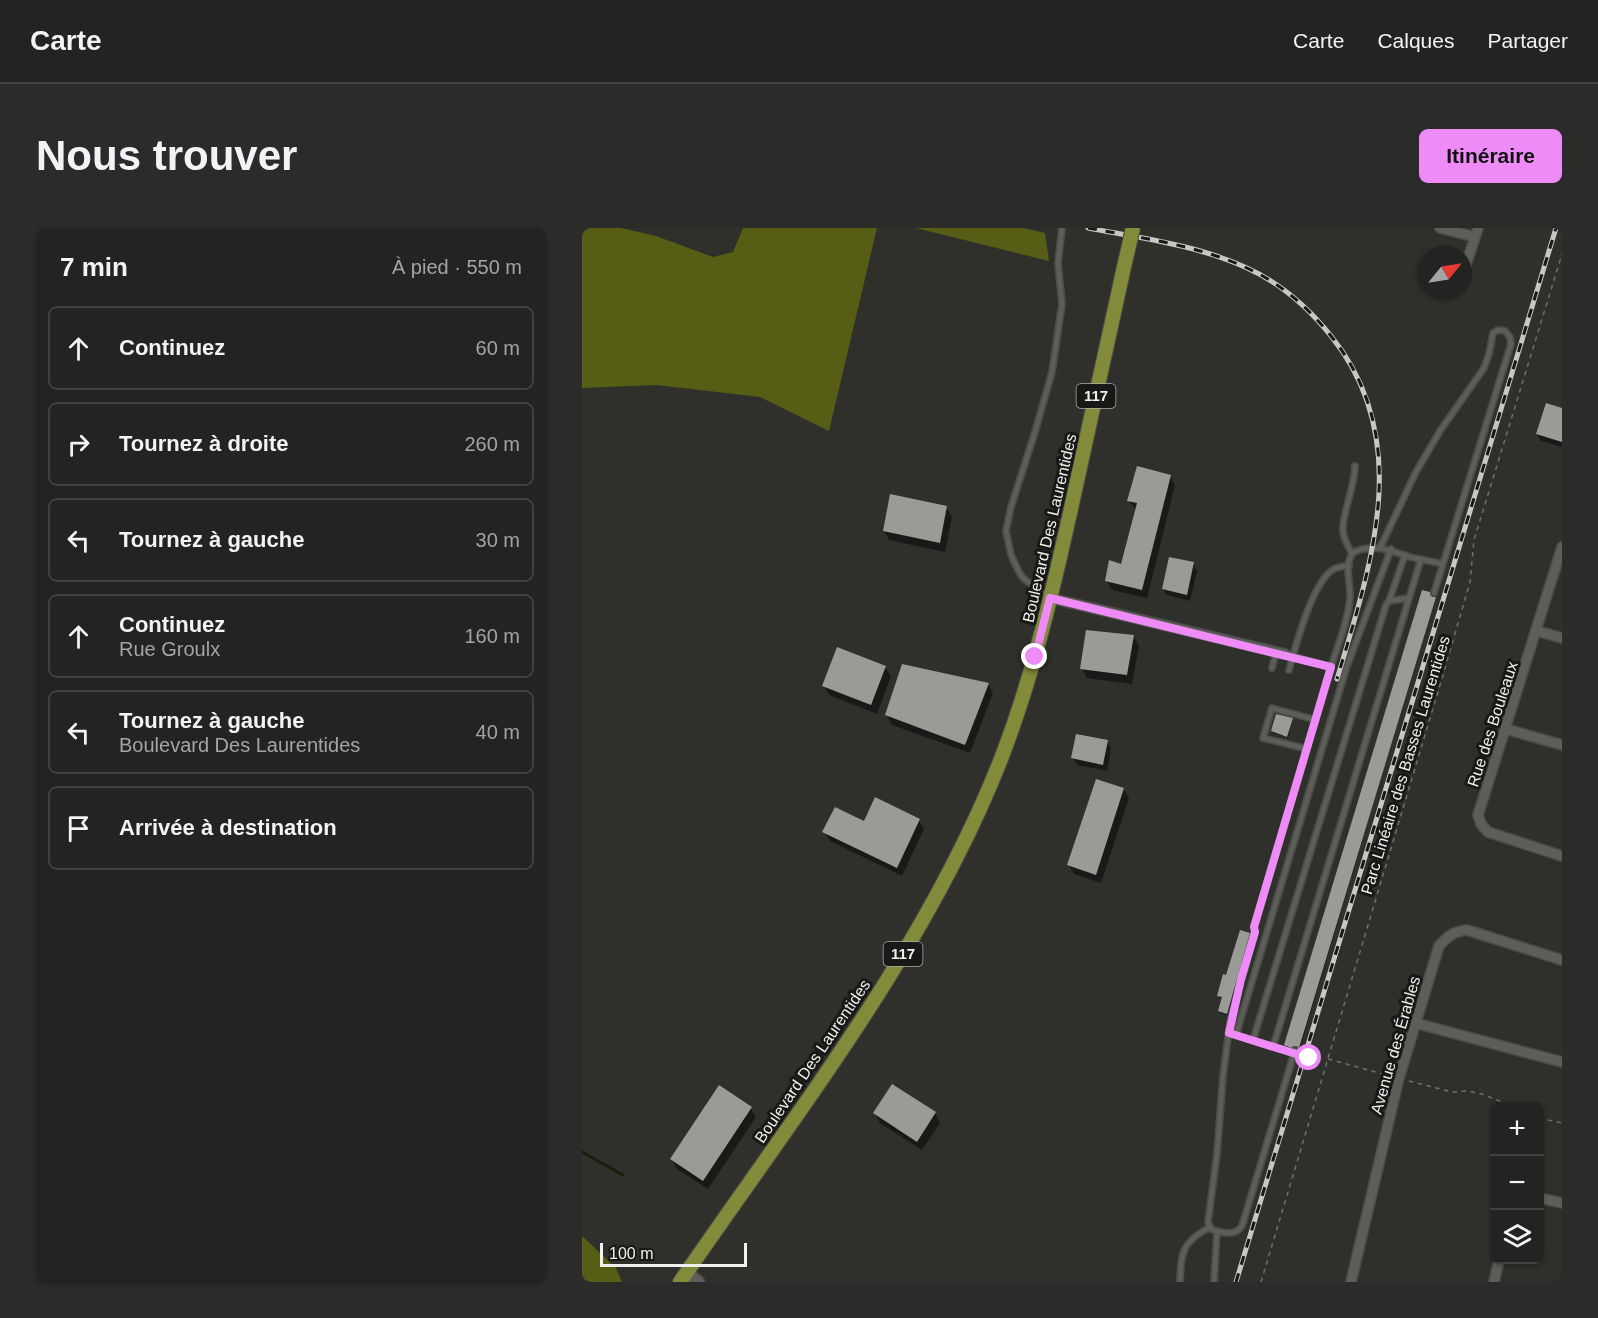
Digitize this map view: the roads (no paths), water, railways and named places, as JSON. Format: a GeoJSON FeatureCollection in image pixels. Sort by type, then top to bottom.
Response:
{"type":"FeatureCollection","features":[{"type":"Feature","properties":{"kind":"main road","name":"Boulevard Des Laurentides"},"geometry":{"type":"LineString","coordinates":[[683,1278],[858,1024],[902,956],[969,832],[1006,745],[1035,657],[1132,228]]}},
{"type":"Feature","properties":{"kind":"street"},"geometry":{"type":"LineString","coordinates":[[1440,228],[1477,232],[1472,247]]}},
{"type":"Feature","properties":{"kind":"street","name":"Rue des Bouleaux"},"geometry":{"type":"LineString","coordinates":[[1562,547],[1478,815],[1481,824],[1488,832],[1562,856]]}},
{"type":"Feature","properties":{"kind":"street"},"geometry":{"type":"LineString","coordinates":[[1050,598],[1285,654]]}},
{"type":"Feature","properties":{"kind":"street"},"geometry":{"type":"LineString","coordinates":[[1537,631],[1562,638]]}},
{"type":"Feature","properties":{"kind":"street"},"geometry":{"type":"LineString","coordinates":[[1506,729],[1562,745]]}},
{"type":"Feature","properties":{"kind":"street","name":"Avenue des Érables"},"geometry":{"type":"LineString","coordinates":[[1352,1282],[1396,1078],[1439,946],[1456,931],[1467,930],[1562,960]]}},
{"type":"Feature","properties":{"kind":"street"},"geometry":{"type":"LineString","coordinates":[[1415,1023],[1562,1062]]}},
{"type":"Feature","properties":{"kind":"street"},"geometry":{"type":"LineString","coordinates":[[1544,1199],[1562,1203]]}},
{"type":"Feature","properties":{"kind":"street"},"geometry":{"type":"LineString","coordinates":[[1494,1282],[1498,1264]]}},
{"type":"Feature","properties":{"kind":"street"},"geometry":{"type":"LineString","coordinates":[[683,1278],[698,1282]]}},
{"type":"Feature","properties":{"kind":"lane"},"geometry":{"type":"LineString","coordinates":[[1050,598],[1024,579],[1019,572],[1011,555],[1006,531],[1011,507],[1052,372],[1062,303],[1058,263],[1062,228]]}},
{"type":"Feature","properties":{"kind":"lane"},"geometry":{"type":"LineString","coordinates":[[1380,548],[1416,472],[1440,431],[1484,368],[1493,333],[1502,330],[1507,333],[1511,344],[1434,593]]}},
{"type":"Feature","properties":{"kind":"lane"},"geometry":{"type":"LineString","coordinates":[[1294,1052],[1242,1226],[1240,1230],[1233,1233],[1217,1231],[1210,1227],[1208,1222],[1218,1154],[1229,1033],[1241,979],[1255,932],[1254,927],[1350,599],[1349,566],[1352,554],[1342,529],[1353,487],[1355,466]]}},
{"type":"Feature","properties":{"kind":"lane"},"geometry":{"type":"LineString","coordinates":[[1352,554],[1365,549],[1391,549],[1405,555],[1443,564]]}},
{"type":"Feature","properties":{"kind":"lane"},"geometry":{"type":"LineString","coordinates":[[1236,1035],[1347,666],[1391,549]]}},
{"type":"Feature","properties":{"kind":"lane"},"geometry":{"type":"LineString","coordinates":[[1253,1040],[1386,605],[1405,555]]}},
{"type":"Feature","properties":{"kind":"lane"},"geometry":{"type":"LineString","coordinates":[[1273,1047],[1421,559]]}},
{"type":"Feature","properties":{"kind":"lane"},"geometry":{"type":"LineString","coordinates":[[1272,668],[1285,654],[1304,621],[1323,580],[1335,568],[1349,566]]}},
{"type":"Feature","properties":{"kind":"lane"},"geometry":{"type":"LineString","coordinates":[[1389,601],[1410,598]]}},
{"type":"Feature","properties":{"kind":"lane"},"geometry":{"type":"LineString","coordinates":[[1285,654],[1331,667]]}},
{"type":"Feature","properties":{"kind":"lane"},"geometry":{"type":"LineString","coordinates":[[1285,654],[1289,670]]}},
{"type":"Feature","properties":{"kind":"lane"},"geometry":{"type":"LineString","coordinates":[[1307,749],[1263,738],[1272,708],[1316,720]]}},
{"type":"Feature","properties":{"kind":"lane"},"geometry":{"type":"LineString","coordinates":[[1229,1033],[1309,1058]]}},
{"type":"Feature","properties":{"kind":"lane"},"geometry":{"type":"LineString","coordinates":[[1180,1282],[1183,1250],[1193,1238],[1210,1227]]}},
{"type":"Feature","properties":{"kind":"lane"},"geometry":{"type":"LineString","coordinates":[[1214,1282],[1217,1231]]}},
{"type":"Feature","properties":{"kind":"waterway"},"geometry":{"type":"LineString","coordinates":[[582,1152],[623,1175]]}},
{"type":"Feature","properties":{"kind":"railway"},"geometry":{"type":"LineString","coordinates":[[1088,228],[1209,253],[1259,274],[1282,288],[1313,315],[1331,336],[1357,376],[1372,417],[1379,460],[1378,504],[1372,548],[1362,592],[1337,679]]}},
{"type":"Feature","properties":{"kind":"railway"},"geometry":{"type":"LineString","coordinates":[[1236,1282],[1556,228]]}}]}
